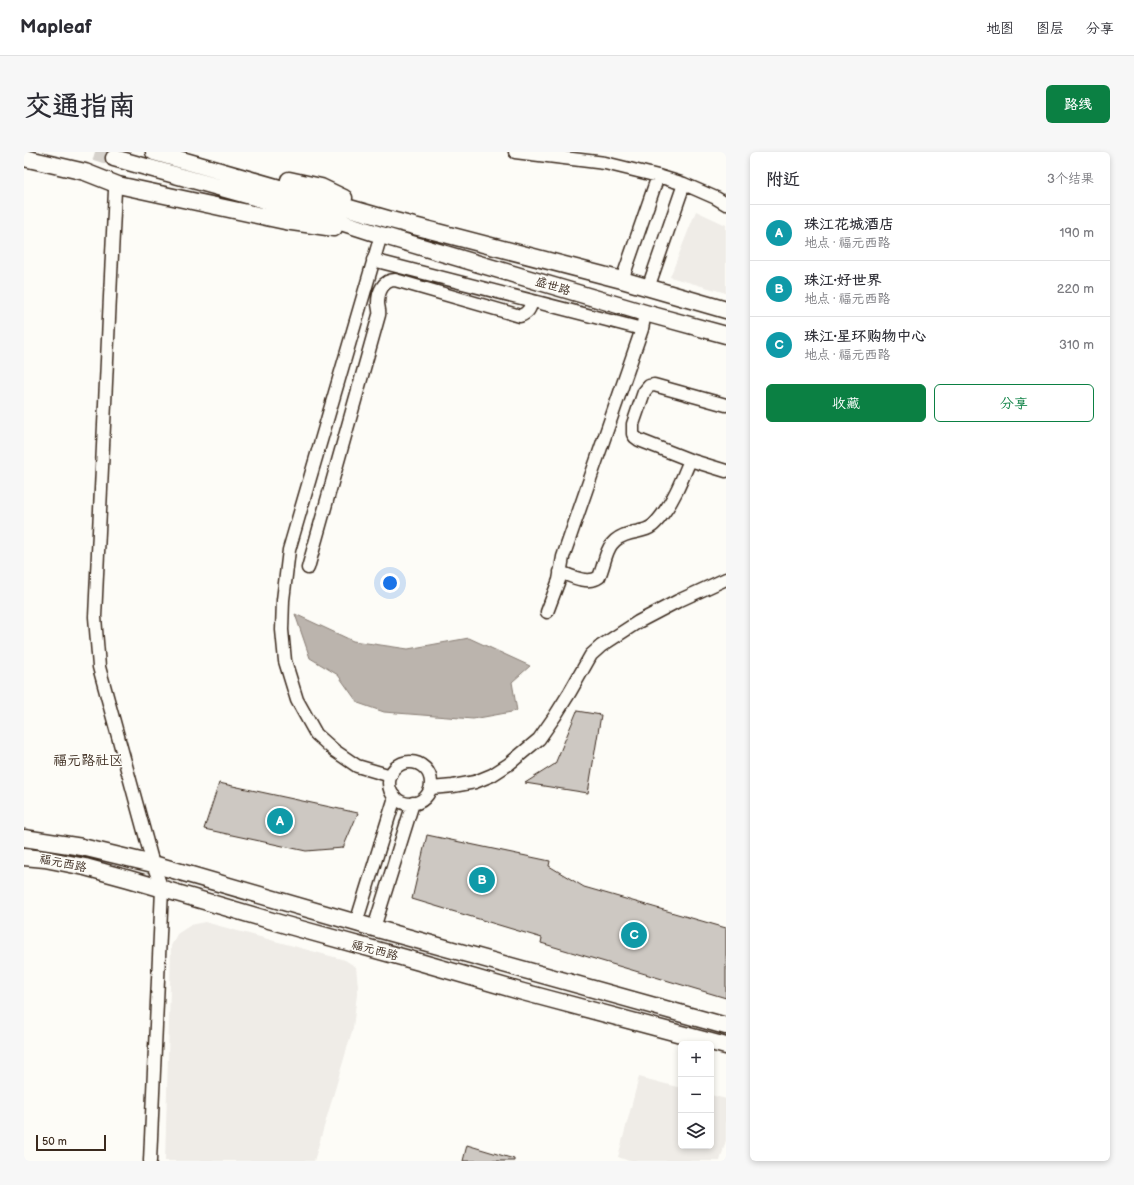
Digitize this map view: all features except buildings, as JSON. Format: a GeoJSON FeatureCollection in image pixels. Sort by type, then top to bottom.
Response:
{"type":"FeatureCollection","features":[{"type":"Feature","properties":{"kind":"main road"},"geometry":{"type":"LineString","coordinates":[[49,152],[60,162],[118,185],[285,221],[381,235]]}},
{"type":"Feature","properties":{"kind":"main road"},"geometry":{"type":"LineString","coordinates":[[154,152],[391,220]]}},
{"type":"Feature","properties":{"kind":"main road"},"geometry":{"type":"LineString","coordinates":[[186,152],[226,166],[321,187],[391,220]]}},
{"type":"Feature","properties":{"kind":"main road"},"geometry":{"type":"LineString","coordinates":[[24,158],[85,172]]}},
{"type":"Feature","properties":{"kind":"main road"},"geometry":{"type":"LineString","coordinates":[[114,158],[322,216],[381,235]]}},
{"type":"Feature","properties":{"kind":"main road","name":"盛世路"},"geometry":{"type":"LineString","coordinates":[[391,220],[622,280],[726,310]]}},
{"type":"Feature","properties":{"kind":"main road","name":"盛世路"},"geometry":{"type":"LineString","coordinates":[[381,235],[645,313],[726,335]]}},
{"type":"Feature","properties":{"kind":"main road","name":"福元西路"},"geometry":{"type":"LineString","coordinates":[[24,838],[82,847],[153,864],[374,928],[726,1026]]}},
{"type":"Feature","properties":{"kind":"main road","name":"福元西路"},"geometry":{"type":"LineString","coordinates":[[24,857],[45,859],[85,867],[522,992],[726,1046]]}},
{"type":"Feature","properties":{"kind":"street"},"geometry":{"type":"LineString","coordinates":[[515,152],[605,163],[658,176],[684,184],[726,204]]}},
{"type":"Feature","properties":{"kind":"street"},"geometry":{"type":"LineString","coordinates":[[622,280],[658,176]]}},
{"type":"Feature","properties":{"kind":"street"},"geometry":{"type":"LineString","coordinates":[[648,288],[684,184]]}},
{"type":"Feature","properties":{"kind":"street"},"geometry":{"type":"LineString","coordinates":[[118,185],[115,190],[95,617],[99,667],[153,864],[162,889],[150,1161]]}},
{"type":"Feature","properties":{"kind":"street"},"geometry":{"type":"LineString","coordinates":[[381,235],[289,550],[283,600],[282,630],[285,661],[297,700],[316,734],[335,751],[357,766],[391,776]]}},
{"type":"Feature","properties":{"kind":"street"},"geometry":{"type":"LineString","coordinates":[[374,260],[642,329]]}},
{"type":"Feature","properties":{"kind":"street"},"geometry":{"type":"LineString","coordinates":[[308,568],[380,315],[378,301],[381,287],[384,283],[390,280],[395,280],[520,316],[527,313],[530,309],[532,301]]}},
{"type":"Feature","properties":{"kind":"street"},"geometry":{"type":"LineString","coordinates":[[547,612],[559,580],[563,557],[642,329],[645,313]]}},
{"type":"Feature","properties":{"kind":"street"},"geometry":{"type":"LineString","coordinates":[[726,405],[649,386],[644,392],[632,430],[635,437],[639,440],[690,460],[726,471]]}},
{"type":"Feature","properties":{"kind":"street"},"geometry":{"type":"LineString","coordinates":[[560,572],[585,580],[595,580],[599,577],[609,546],[622,535],[653,526],[668,507],[675,496],[690,460]]}},
{"type":"Feature","properties":{"kind":"street"},"geometry":{"type":"LineString","coordinates":[[431,788],[475,782],[492,775],[509,764],[539,739],[566,698],[591,655],[600,646],[638,622],[726,579]]}},
{"type":"Feature","properties":{"kind":"street"},"geometry":{"type":"LineString","coordinates":[[408,762],[416,763],[423,766],[428,772],[431,780],[431,788],[421,801],[407,803],[400,801],[391,791],[391,776],[394,769],[400,764],[408,762]]}},
{"type":"Feature","properties":{"kind":"street"},"geometry":{"type":"LineString","coordinates":[[356,922],[395,797]]}},
{"type":"Feature","properties":{"kind":"street"},"geometry":{"type":"LineString","coordinates":[[374,928],[413,803]]}},
{"type":"Feature","properties":{"kind":"shaded area"},"geometry":{"type":"Polygon","coordinates":[[[696,211],[726,225],[726,293],[670,277],[696,211]]]}},
{"type":"Feature","properties":{"kind":"shaded area"},"geometry":{"type":"Polygon","coordinates":[[[295,614],[353,641],[408,649],[469,638],[530,666],[512,682],[517,711],[473,719],[384,712],[358,703],[338,675],[310,658],[295,614]]]}},
{"type":"Feature","properties":{"kind":"shaded area"},"geometry":{"type":"Polygon","coordinates":[[[205,922],[345,960],[356,967],[358,986],[353,1028],[314,1161],[165,1161],[171,946],[177,934],[191,925],[205,922]]]}},
{"type":"Feature","properties":{"kind":"shaded area"},"geometry":{"type":"Polygon","coordinates":[[[639,1077],[678,1087],[678,1149],[714,1149],[714,1096],[726,1099],[726,1140],[720,1161],[629,1161],[618,1157],[639,1077]]]}},
{"type":"Feature","properties":{"kind":"tunnel"},"geometry":{"type":"LineString","coordinates":[[95,152],[114,158]]}},
{"type":"Feature","properties":{"kind":"place","name":"珠江花城酒店"},"geometry":{"type":"Point","coordinates":[280,821]}},
{"type":"Feature","properties":{"kind":"place","name":"珠江·好世界"},"geometry":{"type":"Point","coordinates":[482,880]}},
{"type":"Feature","properties":{"kind":"place","name":"珠江·星环购物中心"},"geometry":{"type":"Point","coordinates":[634,935]}},
{"type":"Feature","properties":{"kind":"district","name":"福元路社区"},"geometry":{"type":"Point","coordinates":[88,760]}}]}
